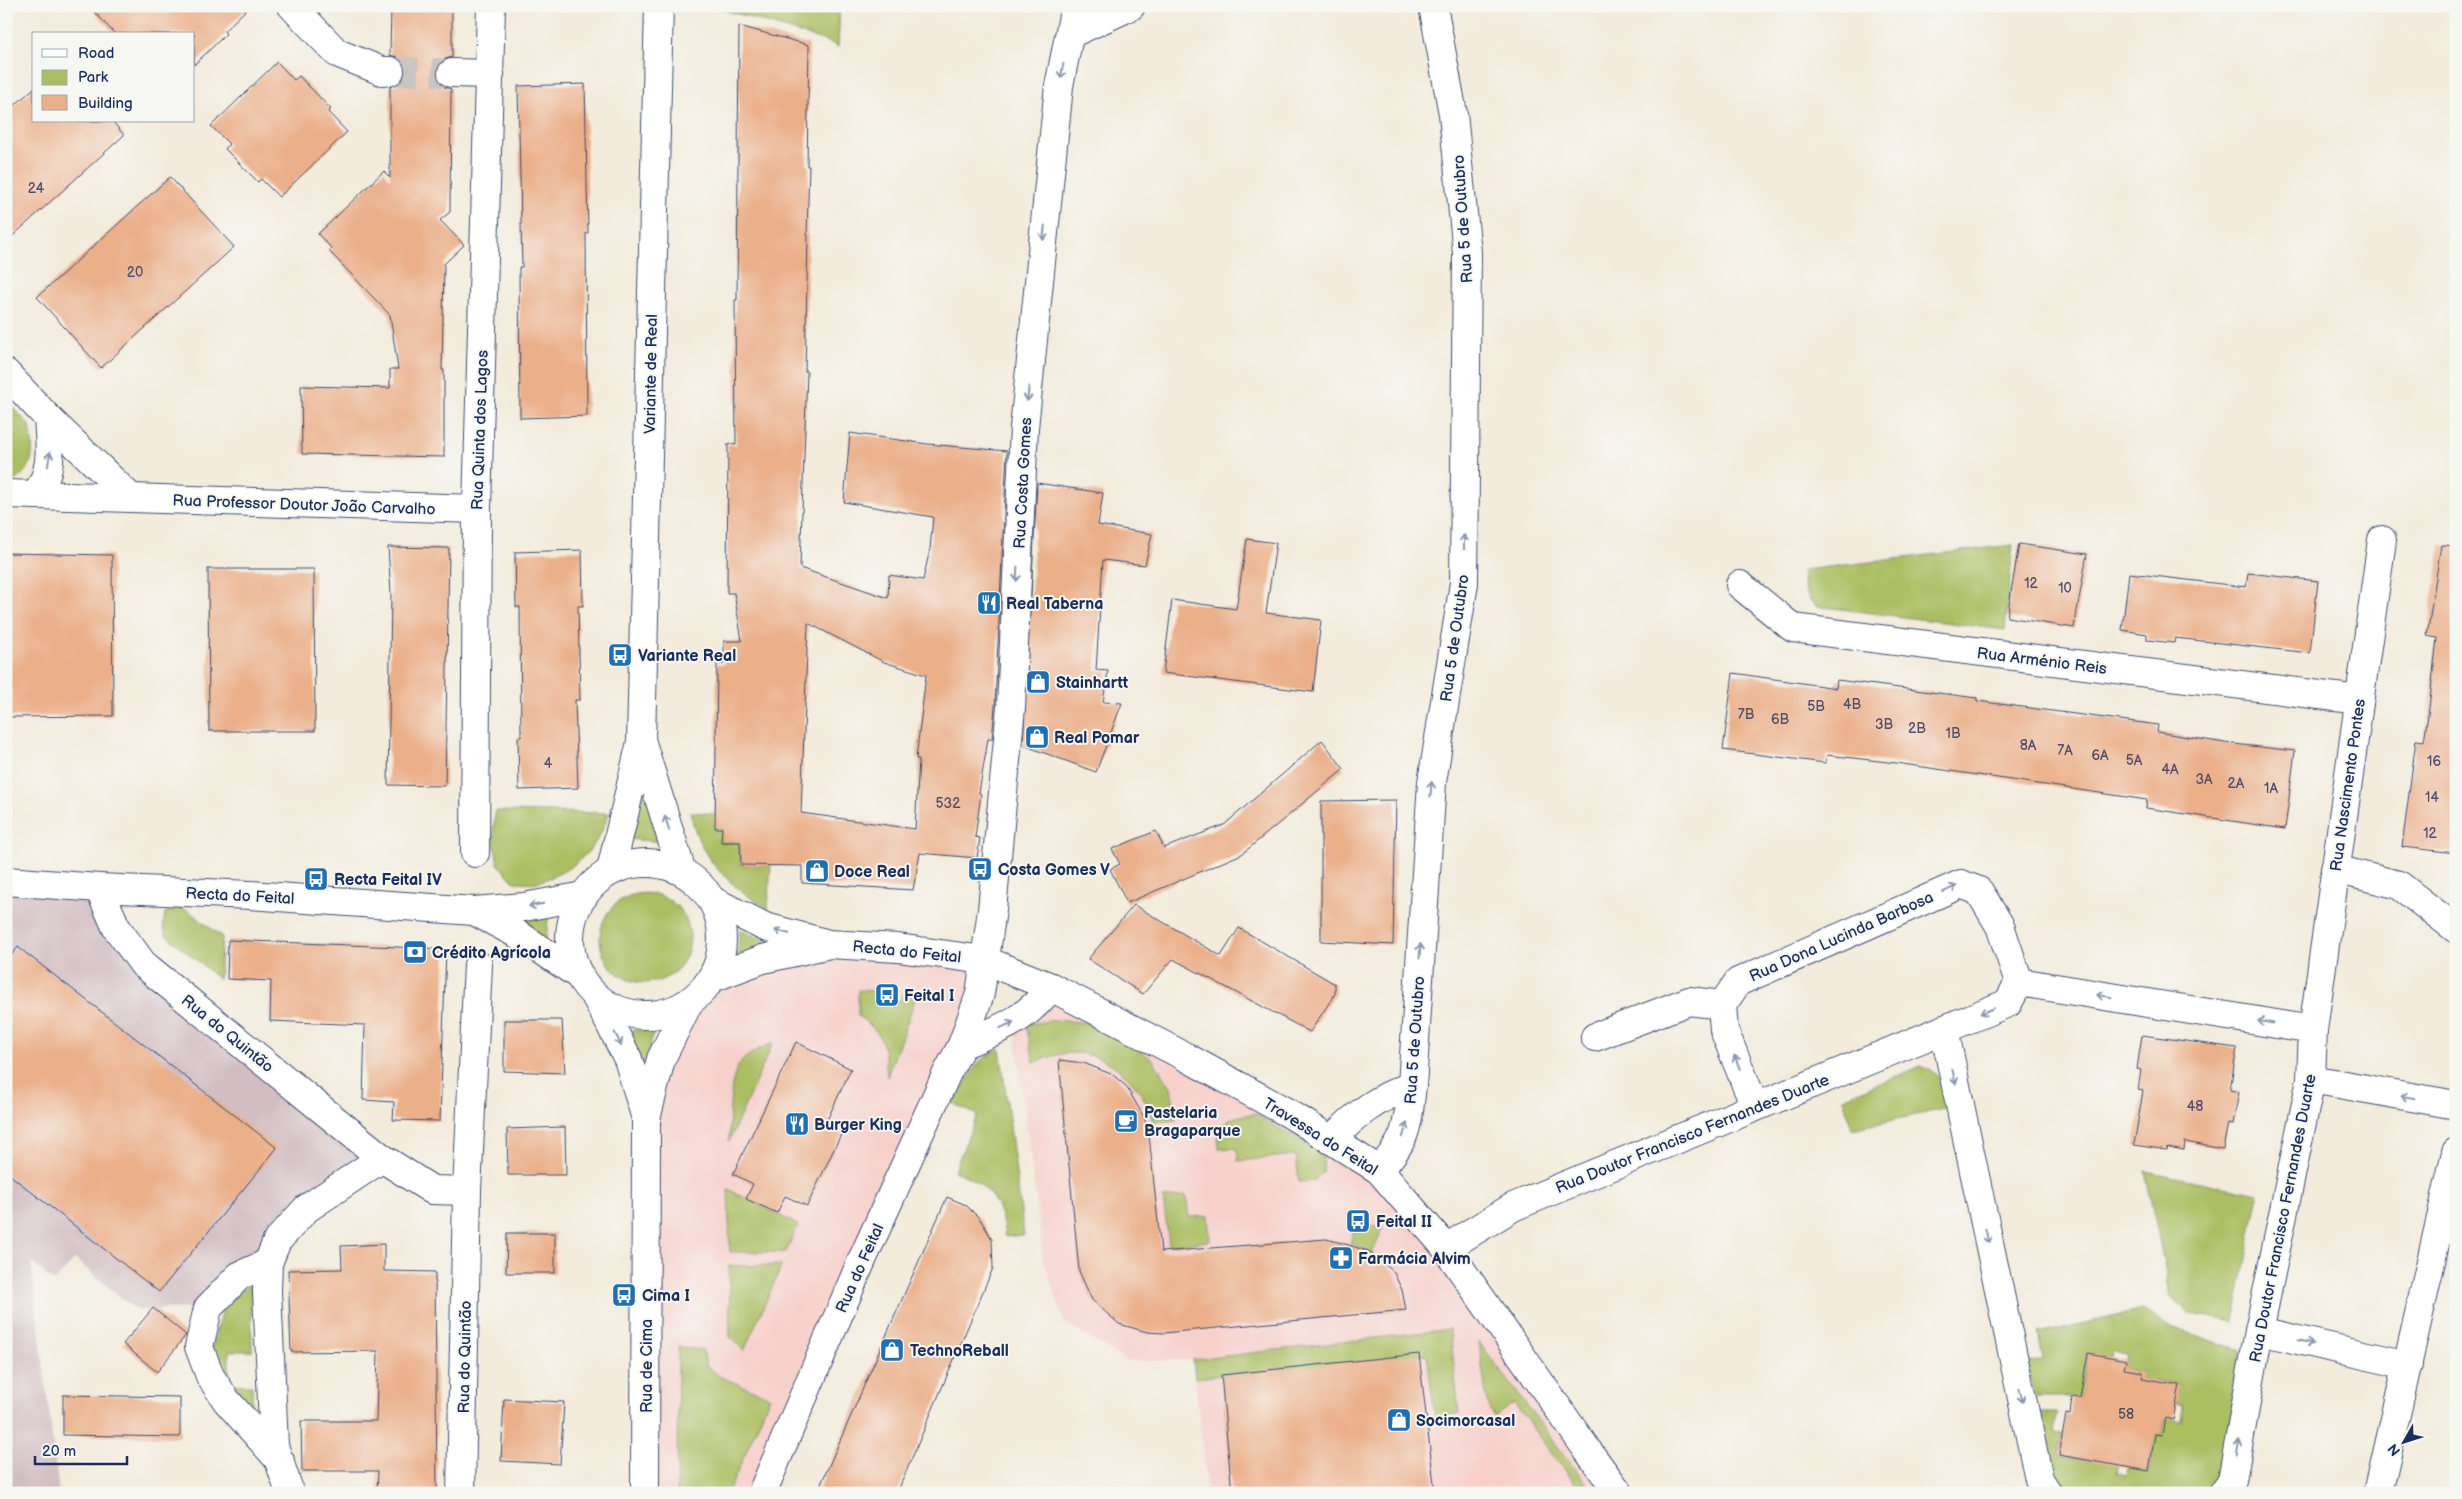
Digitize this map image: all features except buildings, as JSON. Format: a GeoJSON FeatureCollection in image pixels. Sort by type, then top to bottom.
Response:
{"type":"FeatureCollection","features":[{"type":"Feature","properties":{"kind":"street"},"geometry":{"type":"LineString","coordinates":[[292,6],[337,54],[382,71],[390,71]]}},
{"type":"Feature","properties":{"kind":"street","name":"Rua Quinta dos Lagos"},"geometry":{"type":"LineString","coordinates":[[475,853],[477,509],[491,6]]}},
{"type":"Feature","properties":{"kind":"street","name":"Variante de Real"},"geometry":{"type":"LineString","coordinates":[[611,870],[641,742],[659,6]]}},
{"type":"Feature","properties":{"kind":"street","name":"Rua Costa Gomes"},"geometry":{"type":"LineString","coordinates":[[984,960],[992,910],[1012,689],[1024,428],[1059,86],[1075,6]]}},
{"type":"Feature","properties":{"kind":"street"},"geometry":{"type":"LineString","coordinates":[[1070,34],[1131,6]]}},
{"type":"Feature","properties":{"kind":"street","name":"Rua 5 de Outubro"},"geometry":{"type":"LineString","coordinates":[[1379,1170],[1395,1153],[1406,1130],[1412,1086],[1432,782],[1464,583],[1467,253],[1453,114],[1433,6]]}},
{"type":"Feature","properties":{"kind":"street"},"geometry":{"type":"LineString","coordinates":[[452,73],[490,74]]}},
{"type":"Feature","properties":{"kind":"street"},"geometry":{"type":"LineString","coordinates":[[6,373],[48,418],[131,498]]}},
{"type":"Feature","properties":{"kind":"street"},"geometry":{"type":"LineString","coordinates":[[34,495],[44,486],[50,454],[48,418]]}},
{"type":"Feature","properties":{"kind":"street","name":"Rua Professor Doutor João Carvalho"},"geometry":{"type":"LineString","coordinates":[[6,494],[477,509]]}},
{"type":"Feature","properties":{"kind":"street","name":"Rua Nascimento Pontes"},"geometry":{"type":"LineString","coordinates":[[2313,1030],[2382,540]]}},
{"type":"Feature","properties":{"kind":"street","name":"Rua Arménio Reis"},"geometry":{"type":"LineString","coordinates":[[1740,584],[1793,628],[2360,700]]}},
{"type":"Feature","properties":{"kind":"street","name":"Variante de Real"},"geometry":{"type":"LineString","coordinates":[[641,742],[681,869]]}},
{"type":"Feature","properties":{"kind":"street","name":"Recta do Feital"},"geometry":{"type":"LineString","coordinates":[[474,911],[519,935],[588,986],[616,1010],[637,1015],[660,1012],[688,1004],[704,992],[715,977],[723,938],[713,901],[700,883],[681,869],[656,862],[632,863],[611,870],[584,896],[574,912],[568,930],[570,951],[588,986]]}},
{"type":"Feature","properties":{"kind":"street"},"geometry":{"type":"LineString","coordinates":[[2335,869],[2399,885],[2456,929]]}},
{"type":"Feature","properties":{"kind":"street","name":"Recta do Feital"},"geometry":{"type":"LineString","coordinates":[[6,881],[99,888],[250,895],[474,911],[524,907],[584,896]]}},
{"type":"Feature","properties":{"kind":"street","name":"Rua Dona Lucinda Barbosa"},"geometry":{"type":"LineString","coordinates":[[1722,1005],[1738,982],[1961,884],[1979,890],[1996,919],[2019,982]]}},
{"type":"Feature","properties":{"kind":"street","name":"Rua do Quintão"},"geometry":{"type":"LineString","coordinates":[[99,888],[116,928],[143,964],[382,1158],[432,1190],[467,1191]]}},
{"type":"Feature","properties":{"kind":"street","name":"Recta do Feital"},"geometry":{"type":"LineString","coordinates":[[713,901],[765,927],[829,944],[898,948],[984,960]]}},
{"type":"Feature","properties":{"kind":"street","name":"Recta do Feital"},"geometry":{"type":"LineString","coordinates":[[715,977],[763,959],[829,944]]}},
{"type":"Feature","properties":{"kind":"street","name":"Travessa do Feital"},"geometry":{"type":"LineString","coordinates":[[984,960],[1051,988],[1186,1056],[1290,1114],[1379,1170],[1446,1248],[1619,1493]]}},
{"type":"Feature","properties":{"kind":"street","name":"Rua do Feital"},"geometry":{"type":"LineString","coordinates":[[762,1493],[862,1260],[946,1073],[962,1045],[980,994],[984,960]]}},
{"type":"Feature","properties":{"kind":"street","name":"Rua do Quintão"},"geometry":{"type":"LineString","coordinates":[[461,1493],[467,1191],[478,965]]}},
{"type":"Feature","properties":{"kind":"street"},"geometry":{"type":"LineString","coordinates":[[2019,982],[2313,1030]]}},
{"type":"Feature","properties":{"kind":"street","name":"Rua Doutor Francisco Fernandes Duarte"},"geometry":{"type":"LineString","coordinates":[[1446,1248],[1513,1207],[2008,1003],[2019,982]]}},
{"type":"Feature","properties":{"kind":"street","name":"Rua de Cima"},"geometry":{"type":"LineString","coordinates":[[588,986],[628,1060],[646,1119]]}},
{"type":"Feature","properties":{"kind":"street"},"geometry":{"type":"LineString","coordinates":[[962,1045],[1014,1022],[1036,1006],[1051,988]]}},
{"type":"Feature","properties":{"kind":"street"},"geometry":{"type":"LineString","coordinates":[[1595,1037],[1689,1001],[1722,1005],[1724,1030],[1756,1107]]}},
{"type":"Feature","properties":{"kind":"street","name":"Rua de Cima"},"geometry":{"type":"LineString","coordinates":[[645,1493],[646,1119],[661,1059],[688,1004]]}},
{"type":"Feature","properties":{"kind":"street"},"geometry":{"type":"LineString","coordinates":[[1944,1029],[2039,1479],[2048,1493]]}},
{"type":"Feature","properties":{"kind":"street","name":"Rua Doutor Francisco Fernandes Duarte"},"geometry":{"type":"LineString","coordinates":[[2223,1493],[2232,1480],[2259,1331],[2311,1079],[2313,1030]]}},
{"type":"Feature","properties":{"kind":"street"},"geometry":{"type":"LineString","coordinates":[[2311,1079],[2456,1105]]}},
{"type":"Feature","properties":{"kind":"street"},"geometry":{"type":"LineString","coordinates":[[1331,1140],[1367,1106],[1390,1093],[1412,1086]]}},
{"type":"Feature","properties":{"kind":"street"},"geometry":{"type":"LineString","coordinates":[[2378,1493],[2456,1152]]}},
{"type":"Feature","properties":{"kind":"street"},"geometry":{"type":"LineString","coordinates":[[290,1493],[274,1446],[267,1291],[268,1263],[277,1241],[306,1209],[382,1158]]}},
{"type":"Feature","properties":{"kind":"street"},"geometry":{"type":"LineString","coordinates":[[268,1263],[239,1276],[208,1308],[199,1347],[210,1376],[226,1400],[280,1461]]}},
{"type":"Feature","properties":{"kind":"street"},"geometry":{"type":"LineString","coordinates":[[2259,1331],[2408,1365]]}},
{"type":"Feature","properties":{"kind":"shaded area"},"geometry":{"type":"Polygon","coordinates":[[[6,881],[99,888],[116,927],[382,1158],[208,1308],[136,1310],[75,1259],[54,1282],[31,1262],[59,1493],[6,1493],[6,881]]]}},
{"type":"Feature","properties":{"kind":"shaded area"},"geometry":{"type":"Polygon","coordinates":[[[829,944],[984,960],[762,1493],[645,1493],[646,1119],[688,1004],[704,992],[715,977],[829,944]]]}},
{"type":"Feature","properties":{"kind":"shaded area"},"geometry":{"type":"Polygon","coordinates":[[[1051,987],[1379,1170],[1619,1493],[1207,1493],[1193,1360],[1127,1361],[1065,1324],[1043,1258],[1014,1022],[1051,987]]]}},
{"type":"Feature","properties":{"kind":"green space"},"geometry":{"type":"Polygon","coordinates":[[[712,6],[840,6],[838,47],[829,42],[712,6]]]}},
{"type":"Feature","properties":{"kind":"green space"},"geometry":{"type":"Polygon","coordinates":[[[6,401],[30,425],[32,456],[23,474],[16,480],[6,480],[6,401]]]}},
{"type":"Feature","properties":{"kind":"green space"},"geometry":{"type":"Polygon","coordinates":[[[2013,545],[2005,630],[1816,606],[1809,598],[1804,585],[1803,570],[2013,545]]]}},
{"type":"Feature","properties":{"kind":"green space"},"geometry":{"type":"Polygon","coordinates":[[[643,790],[660,842],[628,839],[643,790]]]}},
{"type":"Feature","properties":{"kind":"green space"},"geometry":{"type":"Polygon","coordinates":[[[495,811],[609,813],[599,837],[584,856],[554,876],[538,882],[528,883],[514,882],[498,864],[493,838],[495,811]]]}},
{"type":"Feature","properties":{"kind":"green space"},"geometry":{"type":"Polygon","coordinates":[[[690,812],[716,814],[722,828],[721,842],[740,842],[741,865],[771,865],[768,909],[739,889],[714,865],[699,841],[690,812]]]}},
{"type":"Feature","properties":{"kind":"green space"},"geometry":{"type":"Polygon","coordinates":[[[645,893],[662,897],[677,906],[686,921],[690,938],[686,955],[677,970],[662,979],[645,983],[628,979],[613,970],[604,955],[600,938],[604,921],[613,906],[628,897],[645,893]]]}},
{"type":"Feature","properties":{"kind":"green space"},"geometry":{"type":"Polygon","coordinates":[[[174,906],[190,912],[222,937],[219,979],[166,935],[163,925],[165,913],[174,906]]]}},
{"type":"Feature","properties":{"kind":"green space"},"geometry":{"type":"Polygon","coordinates":[[[549,909],[546,942],[505,916],[549,909]]]}},
{"type":"Feature","properties":{"kind":"green space"},"geometry":{"type":"Polygon","coordinates":[[[740,930],[776,945],[737,957],[740,930]]]}},
{"type":"Feature","properties":{"kind":"green space"},"geometry":{"type":"Polygon","coordinates":[[[858,990],[873,991],[873,1000],[900,1001],[903,992],[918,992],[887,1077],[884,1049],[879,1035],[858,1016],[858,990]]]}},
{"type":"Feature","properties":{"kind":"green space"},"geometry":{"type":"Polygon","coordinates":[[[1057,1020],[1089,1023],[1124,1039],[1152,1059],[1171,1087],[1176,1120],[1154,1122],[1143,1096],[1134,1084],[1112,1065],[1099,1058],[1085,1054],[1066,1053],[1034,1062],[1026,1024],[1057,1020]]]}},
{"type":"Feature","properties":{"kind":"green space"},"geometry":{"type":"Polygon","coordinates":[[[630,1030],[654,1030],[644,1071],[630,1030]]]}},
{"type":"Feature","properties":{"kind":"green space"},"geometry":{"type":"Polygon","coordinates":[[[773,1043],[729,1141],[730,1100],[736,1070],[747,1056],[773,1043]]]}},
{"type":"Feature","properties":{"kind":"green space"},"geometry":{"type":"Polygon","coordinates":[[[1000,1048],[1024,1235],[1005,1237],[1000,1213],[990,1195],[975,1181],[954,1171],[977,1115],[952,1103],[980,1061],[1000,1048]]]}},
{"type":"Feature","properties":{"kind":"green space"},"geometry":{"type":"Polygon","coordinates":[[[1921,1066],[1936,1074],[1943,1082],[1945,1087],[1944,1109],[1852,1129],[1843,1098],[1921,1066]]]}},
{"type":"Feature","properties":{"kind":"green space"},"geometry":{"type":"Polygon","coordinates":[[[1256,1114],[1314,1148],[1323,1158],[1323,1173],[1313,1181],[1299,1182],[1296,1155],[1238,1161],[1237,1148],[1219,1149],[1218,1133],[1224,1123],[1239,1116],[1256,1114]]]}},
{"type":"Feature","properties":{"kind":"green space"},"geometry":{"type":"Polygon","coordinates":[[[2145,1171],[2259,1194],[2233,1322],[2188,1313],[2171,1298],[2145,1171]]]}},
{"type":"Feature","properties":{"kind":"green space"},"geometry":{"type":"Polygon","coordinates":[[[728,1189],[798,1225],[786,1252],[730,1252],[728,1189]]]}},
{"type":"Feature","properties":{"kind":"green space"},"geometry":{"type":"Polygon","coordinates":[[[1186,1196],[1189,1217],[1208,1216],[1210,1241],[1169,1245],[1163,1198],[1186,1196]]]}},
{"type":"Feature","properties":{"kind":"green space"},"geometry":{"type":"Polygon","coordinates":[[[1357,1220],[1383,1229],[1372,1253],[1350,1243],[1357,1220]]]}},
{"type":"Feature","properties":{"kind":"green space"},"geometry":{"type":"Polygon","coordinates":[[[782,1265],[744,1351],[730,1337],[729,1266],[782,1265]]]}},
{"type":"Feature","properties":{"kind":"green space"},"geometry":{"type":"Polygon","coordinates":[[[251,1283],[252,1351],[229,1351],[229,1384],[252,1385],[253,1413],[223,1378],[211,1350],[223,1307],[251,1283]]]}},
{"type":"Feature","properties":{"kind":"green space"},"geometry":{"type":"Polygon","coordinates":[[[2143,1310],[2171,1327],[2242,1351],[2223,1469],[2205,1493],[2061,1493],[2048,1481],[2037,1413],[2058,1413],[2055,1433],[2062,1434],[2059,1455],[2084,1460],[2119,1457],[2116,1473],[2126,1475],[2128,1467],[2149,1471],[2153,1451],[2144,1432],[2162,1435],[2165,1418],[2181,1421],[2183,1405],[2176,1403],[2180,1385],[2155,1380],[2140,1391],[2143,1372],[2124,1369],[2127,1354],[2111,1351],[2110,1357],[2088,1354],[2082,1385],[2091,1400],[2072,1397],[2036,1397],[2026,1364],[2043,1359],[2038,1334],[2143,1310]]]}},
{"type":"Feature","properties":{"kind":"green space"},"geometry":{"type":"Polygon","coordinates":[[[1450,1329],[1459,1413],[1435,1417],[1427,1354],[1195,1378],[1193,1360],[1450,1329]]]}},
{"type":"Feature","properties":{"kind":"green space"},"geometry":{"type":"Polygon","coordinates":[[[1479,1342],[1593,1493],[1581,1493],[1514,1403],[1494,1417],[1487,1402],[1479,1342]]]}},
{"type":"Feature","properties":{"kind":"green space"},"geometry":{"type":"Polygon","coordinates":[[[678,1347],[703,1350],[706,1365],[719,1376],[770,1397],[728,1493],[677,1493],[678,1347]]]}},
{"type":"Feature","properties":{"kind":"tunnel"},"geometry":{"type":"LineString","coordinates":[[390,71],[452,73]]}},
{"type":"Feature","properties":{"kind":"place","name":"Real Taberna"},"geometry":{"type":"Point","coordinates":[989,603]}},
{"type":"Feature","properties":{"kind":"place","name":"Variante Real"},"geometry":{"type":"Point","coordinates":[620,655]}},
{"type":"Feature","properties":{"kind":"place","name":"Stainhartt"},"geometry":{"type":"Point","coordinates":[1038,682]}},
{"type":"Feature","properties":{"kind":"place","name":"Real Pomar"},"geometry":{"type":"Point","coordinates":[1037,737]}},
{"type":"Feature","properties":{"kind":"place","name":"Costa Gomes V"},"geometry":{"type":"Point","coordinates":[980,869]}},
{"type":"Feature","properties":{"kind":"place","name":"Doce Real"},"geometry":{"type":"Point","coordinates":[817,871]}},
{"type":"Feature","properties":{"kind":"place","name":"Recta Feital IV"},"geometry":{"type":"Point","coordinates":[316,879]}},
{"type":"Feature","properties":{"kind":"place","name":"Crédito Agrícola"},"geometry":{"type":"Point","coordinates":[415,952]}},
{"type":"Feature","properties":{"kind":"place","name":"Feital I"},"geometry":{"type":"Point","coordinates":[887,995]}},
{"type":"Feature","properties":{"kind":"place","name":"Pastelaria Bragaparque"},"geometry":{"type":"Point","coordinates":[1126,1121]}},
{"type":"Feature","properties":{"kind":"place","name":"Burger King"},"geometry":{"type":"Point","coordinates":[797,1124]}},
{"type":"Feature","properties":{"kind":"place","name":"Feital II"},"geometry":{"type":"Point","coordinates":[1358,1221]}},
{"type":"Feature","properties":{"kind":"place","name":"Farmácia Alvim"},"geometry":{"type":"Point","coordinates":[1341,1258]}},
{"type":"Feature","properties":{"kind":"place","name":"Cima I"},"geometry":{"type":"Point","coordinates":[624,1295]}},
{"type":"Feature","properties":{"kind":"place","name":"TechnoReball"},"geometry":{"type":"Point","coordinates":[892,1350]}},
{"type":"Feature","properties":{"kind":"place","name":"Socimorcasal"},"geometry":{"type":"Point","coordinates":[1399,1420]}}]}
